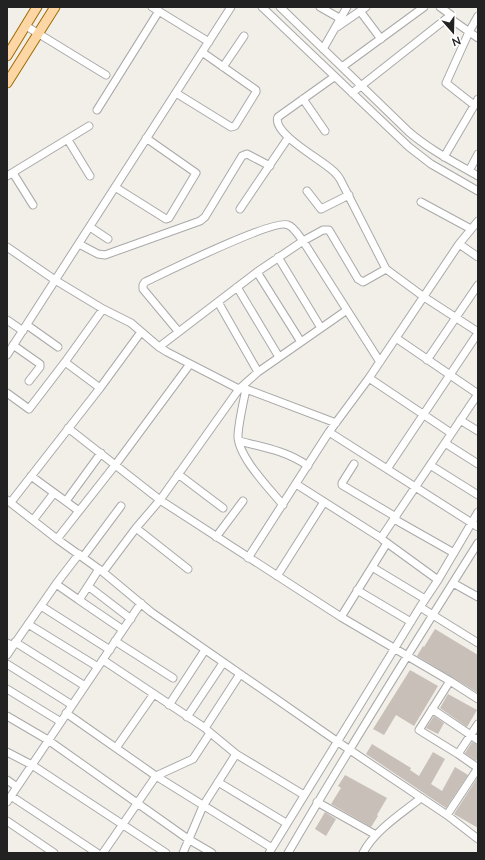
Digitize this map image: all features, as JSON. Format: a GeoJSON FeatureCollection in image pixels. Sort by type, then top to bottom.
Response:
{"type":"FeatureCollection","features":[{"type":"Feature","properties":{"kind":"main road"},"geometry":{"type":"LineString","coordinates":[[7,56],[37,7]]}},
{"type":"Feature","properties":{"kind":"main road"},"geometry":{"type":"LineString","coordinates":[[7,83],[55,7]]}},
{"type":"Feature","properties":{"kind":"street"},"geometry":{"type":"LineString","coordinates":[[152,7],[209,42]]}},
{"type":"Feature","properties":{"kind":"street"},"geometry":{"type":"LineString","coordinates":[[7,355],[232,7]]}},
{"type":"Feature","properties":{"kind":"street"},"geometry":{"type":"LineString","coordinates":[[262,7],[334,77],[420,156],[478,191]]}},
{"type":"Feature","properties":{"kind":"street"},"geometry":{"type":"LineString","coordinates":[[280,7],[288,10],[323,48],[420,142],[478,176]]}},
{"type":"Feature","properties":{"kind":"street"},"geometry":{"type":"LineString","coordinates":[[320,7],[341,19]]}},
{"type":"Feature","properties":{"kind":"street"},"geometry":{"type":"LineString","coordinates":[[323,48],[347,7]]}},
{"type":"Feature","properties":{"kind":"street"},"geometry":{"type":"LineString","coordinates":[[342,67],[424,7]]}},
{"type":"Feature","properties":{"kind":"street"},"geometry":{"type":"LineString","coordinates":[[440,7],[478,38]]}},
{"type":"Feature","properties":{"kind":"street"},"geometry":{"type":"LineString","coordinates":[[352,93],[450,16],[455,7]]}},
{"type":"Feature","properties":{"kind":"street"},"geometry":{"type":"LineString","coordinates":[[335,28],[363,9],[381,39]]}},
{"type":"Feature","properties":{"kind":"street"},"geometry":{"type":"LineString","coordinates":[[97,110],[159,11]]}},
{"type":"Feature","properties":{"kind":"street"},"geometry":{"type":"LineString","coordinates":[[444,157],[476,102],[446,83],[469,32],[478,16]]}},
{"type":"Feature","properties":{"kind":"street"},"geometry":{"type":"LineString","coordinates":[[26,26],[106,75]]}},
{"type":"Feature","properties":{"kind":"street"},"geometry":{"type":"LineString","coordinates":[[223,67],[244,36]]}},
{"type":"Feature","properties":{"kind":"street"},"geometry":{"type":"LineString","coordinates":[[176,93],[230,127],[233,127],[256,92],[256,90],[202,52]]}},
{"type":"Feature","properties":{"kind":"street"},"geometry":{"type":"LineString","coordinates":[[334,77],[278,117],[276,120],[277,123],[288,138],[332,170],[340,179],[386,269],[424,297],[478,332],[387,469]]}},
{"type":"Feature","properties":{"kind":"street"},"geometry":{"type":"LineString","coordinates":[[303,99],[325,131]]}},
{"type":"Feature","properties":{"kind":"street"},"geometry":{"type":"LineString","coordinates":[[33,205],[10,175],[89,126]]}},
{"type":"Feature","properties":{"kind":"street"},"geometry":{"type":"LineString","coordinates":[[116,187],[166,219],[169,218],[196,173],[146,138]]}},
{"type":"Feature","properties":{"kind":"street"},"geometry":{"type":"LineString","coordinates":[[240,209],[288,138]]}},
{"type":"Feature","properties":{"kind":"street"},"geometry":{"type":"LineString","coordinates":[[68,140],[90,176]]}},
{"type":"Feature","properties":{"kind":"street"},"geometry":{"type":"LineString","coordinates":[[79,244],[98,254],[105,255],[200,221],[205,217],[242,156],[247,154],[270,166]]}},
{"type":"Feature","properties":{"kind":"street"},"geometry":{"type":"LineString","coordinates":[[469,170],[478,154]]}},
{"type":"Feature","properties":{"kind":"street"},"geometry":{"type":"LineString","coordinates":[[307,191],[321,209],[349,195]]}},
{"type":"Feature","properties":{"kind":"street"},"geometry":{"type":"LineString","coordinates":[[421,202],[472,229]]}},
{"type":"Feature","properties":{"kind":"street"},"geometry":{"type":"LineString","coordinates":[[248,558],[329,432],[369,378],[459,244],[478,221]]}},
{"type":"Feature","properties":{"kind":"street"},"geometry":{"type":"LineString","coordinates":[[178,331],[143,289],[145,282],[207,252],[250,234],[284,224],[289,225],[303,241],[380,362]]}},
{"type":"Feature","properties":{"kind":"street"},"geometry":{"type":"LineString","coordinates":[[90,226],[108,239]]}},
{"type":"Feature","properties":{"kind":"street"},"geometry":{"type":"LineString","coordinates":[[159,347],[178,331],[278,257],[324,230],[329,230],[361,282],[386,269]]}},
{"type":"Feature","properties":{"kind":"street"},"geometry":{"type":"LineString","coordinates":[[459,244],[478,257]]}},
{"type":"Feature","properties":{"kind":"street"},"geometry":{"type":"LineString","coordinates":[[7,247],[55,280],[103,309],[130,323],[159,347],[190,364],[243,389],[336,423]]}},
{"type":"Feature","properties":{"kind":"street"},"geometry":{"type":"LineString","coordinates":[[278,257],[321,328]]}},
{"type":"Feature","properties":{"kind":"street"},"geometry":{"type":"LineString","coordinates":[[257,272],[301,342]]}},
{"type":"Feature","properties":{"kind":"street"},"geometry":{"type":"LineString","coordinates":[[427,360],[478,285]]}},
{"type":"Feature","properties":{"kind":"street"},"geometry":{"type":"LineString","coordinates":[[237,288],[279,357]]}},
{"type":"Feature","properties":{"kind":"street"},"geometry":{"type":"LineString","coordinates":[[218,302],[258,372]]}},
{"type":"Feature","properties":{"kind":"street"},"geometry":{"type":"LineString","coordinates":[[7,392],[29,409],[103,309]]}},
{"type":"Feature","properties":{"kind":"street"},"geometry":{"type":"LineString","coordinates":[[79,600],[88,586],[160,500],[243,389],[258,372],[346,310]]}},
{"type":"Feature","properties":{"kind":"street"},"geometry":{"type":"LineString","coordinates":[[7,320],[25,328],[58,347]]}},
{"type":"Feature","properties":{"kind":"street"},"geometry":{"type":"LineString","coordinates":[[141,332],[100,388],[31,476],[9,501],[34,519],[57,539],[101,570],[151,612],[338,742],[447,815],[478,838]]}},
{"type":"Feature","properties":{"kind":"street"},"geometry":{"type":"LineString","coordinates":[[340,617],[372,567],[395,518],[478,394],[396,338]]}},
{"type":"Feature","properties":{"kind":"street"},"geometry":{"type":"LineString","coordinates":[[14,345],[40,364],[40,367],[29,381]]}},
{"type":"Feature","properties":{"kind":"street"},"geometry":{"type":"LineString","coordinates":[[65,362],[100,388]]}},
{"type":"Feature","properties":{"kind":"street"},"geometry":{"type":"LineString","coordinates":[[57,539],[116,464],[190,364]]}},
{"type":"Feature","properties":{"kind":"street"},"geometry":{"type":"LineString","coordinates":[[369,378],[451,433]]}},
{"type":"Feature","properties":{"kind":"street"},"geometry":{"type":"LineString","coordinates":[[243,389],[238,441],[250,465],[283,505]]}},
{"type":"Feature","properties":{"kind":"street"},"geometry":{"type":"LineString","coordinates":[[460,420],[478,431]]}},
{"type":"Feature","properties":{"kind":"street"},"geometry":{"type":"LineString","coordinates":[[68,428],[116,464],[160,500],[340,617],[478,699]]}},
{"type":"Feature","properties":{"kind":"street"},"geometry":{"type":"LineString","coordinates":[[329,432],[475,525]]}},
{"type":"Feature","properties":{"kind":"street"},"geometry":{"type":"LineString","coordinates":[[238,441],[283,452],[293,456],[308,466]]}},
{"type":"Feature","properties":{"kind":"street"},"geometry":{"type":"LineString","coordinates":[[445,443],[478,464]]}},
{"type":"Feature","properties":{"kind":"street"},"geometry":{"type":"LineString","coordinates":[[66,501],[101,453]]}},
{"type":"Feature","properties":{"kind":"street"},"geometry":{"type":"LineString","coordinates":[[354,464],[342,485],[454,553]]}},
{"type":"Feature","properties":{"kind":"street"},"geometry":{"type":"LineString","coordinates":[[430,466],[478,495]]}},
{"type":"Feature","properties":{"kind":"street"},"geometry":{"type":"LineString","coordinates":[[178,474],[223,508]]}},
{"type":"Feature","properties":{"kind":"street"},"geometry":{"type":"LineString","coordinates":[[31,476],[79,511]]}},
{"type":"Feature","properties":{"kind":"street"},"geometry":{"type":"LineString","coordinates":[[296,484],[384,540],[438,580]]}},
{"type":"Feature","properties":{"kind":"street"},"geometry":{"type":"LineString","coordinates":[[34,519],[54,493]]}},
{"type":"Feature","properties":{"kind":"street"},"geometry":{"type":"LineString","coordinates":[[216,537],[243,501]]}},
{"type":"Feature","properties":{"kind":"street"},"geometry":{"type":"LineString","coordinates":[[277,576],[324,502]]}},
{"type":"Feature","properties":{"kind":"street"},"geometry":{"type":"LineString","coordinates":[[7,655],[12,644],[56,584],[121,506]]}},
{"type":"Feature","properties":{"kind":"street"},"geometry":{"type":"LineString","coordinates":[[66,714],[156,776],[270,850],[454,553],[475,525],[478,512]]}},
{"type":"Feature","properties":{"kind":"street"},"geometry":{"type":"LineString","coordinates":[[136,528],[188,569]]}},
{"type":"Feature","properties":{"kind":"street"},"geometry":{"type":"LineString","coordinates":[[288,853],[317,802],[406,656],[478,543]]}},
{"type":"Feature","properties":{"kind":"street"},"geometry":{"type":"LineString","coordinates":[[372,567],[426,599]]}},
{"type":"Feature","properties":{"kind":"street"},"geometry":{"type":"LineString","coordinates":[[453,583],[478,597]]}},
{"type":"Feature","properties":{"kind":"street"},"geometry":{"type":"LineString","coordinates":[[56,584],[122,630]]}},
{"type":"Feature","properties":{"kind":"street"},"geometry":{"type":"LineString","coordinates":[[88,586],[131,619]]}},
{"type":"Feature","properties":{"kind":"street"},"geometry":{"type":"LineString","coordinates":[[357,590],[411,622]]}},
{"type":"Feature","properties":{"kind":"street"},"geometry":{"type":"LineString","coordinates":[[97,853],[9,799],[141,603]]}},
{"type":"Feature","properties":{"kind":"street"},"geometry":{"type":"LineString","coordinates":[[41,606],[110,650]]}},
{"type":"Feature","properties":{"kind":"street"},"geometry":{"type":"LineString","coordinates":[[420,607],[478,643]]}},
{"type":"Feature","properties":{"kind":"street"},"geometry":{"type":"LineString","coordinates":[[28,624],[98,667]]}},
{"type":"Feature","properties":{"kind":"street"},"geometry":{"type":"LineString","coordinates":[[116,641],[173,678]]}},
{"type":"Feature","properties":{"kind":"street"},"geometry":{"type":"LineString","coordinates":[[12,644],[85,686]]}},
{"type":"Feature","properties":{"kind":"street"},"geometry":{"type":"LineString","coordinates":[[169,705],[205,650]]}},
{"type":"Feature","properties":{"kind":"street"},"geometry":{"type":"LineString","coordinates":[[102,660],[208,731],[236,754],[304,795]]}},
{"type":"Feature","properties":{"kind":"street"},"geometry":{"type":"LineString","coordinates":[[187,717],[224,663]]}},
{"type":"Feature","properties":{"kind":"street"},"geometry":{"type":"LineString","coordinates":[[7,664],[72,705]]}},
{"type":"Feature","properties":{"kind":"street"},"geometry":{"type":"LineString","coordinates":[[103,853],[156,776],[193,759],[240,674]]}},
{"type":"Feature","properties":{"kind":"street"},"geometry":{"type":"LineString","coordinates":[[447,815],[478,768],[419,730],[450,681]]}},
{"type":"Feature","properties":{"kind":"street"},"geometry":{"type":"LineString","coordinates":[[7,689],[61,722]]}},
{"type":"Feature","properties":{"kind":"street"},"geometry":{"type":"LineString","coordinates":[[116,748],[153,695]]}},
{"type":"Feature","properties":{"kind":"street"},"geometry":{"type":"LineString","coordinates":[[432,709],[478,740]]}},
{"type":"Feature","properties":{"kind":"street"},"geometry":{"type":"LineString","coordinates":[[7,716],[48,740],[188,839],[212,853]]}},
{"type":"Feature","properties":{"kind":"street"},"geometry":{"type":"LineString","coordinates":[[458,754],[478,724]]}},
{"type":"Feature","properties":{"kind":"street"},"geometry":{"type":"LineString","coordinates":[[7,752],[32,765],[166,853]]}},
{"type":"Feature","properties":{"kind":"street"},"geometry":{"type":"LineString","coordinates":[[183,853],[203,806],[236,754]]}},
{"type":"Feature","properties":{"kind":"street"},"geometry":{"type":"LineString","coordinates":[[7,780],[17,787]]}},
{"type":"Feature","properties":{"kind":"street"},"geometry":{"type":"LineString","coordinates":[[218,782],[286,823]]}},
{"type":"Feature","properties":{"kind":"street"},"geometry":{"type":"LineString","coordinates":[[363,853],[376,835],[421,798]]}},
{"type":"Feature","properties":{"kind":"street"},"geometry":{"type":"LineString","coordinates":[[317,802],[376,835]]}},
{"type":"Feature","properties":{"kind":"street"},"geometry":{"type":"LineString","coordinates":[[7,821],[54,853]]}},
{"type":"Feature","properties":{"kind":"building"},"geometry":{"type":"Polygon","coordinates":[[[435,629],[478,655],[478,693],[417,656],[435,629]]]}},
{"type":"Feature","properties":{"kind":"building"},"geometry":{"type":"Polygon","coordinates":[[[410,670],[438,686],[414,726],[396,715],[384,735],[373,729],[410,670]]]}},
{"type":"Feature","properties":{"kind":"building"},"geometry":{"type":"Polygon","coordinates":[[[448,694],[477,710],[467,727],[440,708],[448,694]]]}},
{"type":"Feature","properties":{"kind":"building"},"geometry":{"type":"Polygon","coordinates":[[[434,716],[444,723],[438,734],[426,728],[434,716]]]}},
{"type":"Feature","properties":{"kind":"building"},"geometry":{"type":"Polygon","coordinates":[[[472,742],[478,745],[478,758],[476,761],[465,753],[472,742]]]}},
{"type":"Feature","properties":{"kind":"building"},"geometry":{"type":"Polygon","coordinates":[[[372,744],[411,768],[410,770],[419,776],[433,752],[445,759],[431,784],[442,791],[455,767],[468,775],[446,808],[366,754],[372,744]]]}},
{"type":"Feature","properties":{"kind":"building"},"geometry":{"type":"Polygon","coordinates":[[[345,775],[387,798],[371,827],[331,804],[341,788],[338,786],[345,775]]]}},
{"type":"Feature","properties":{"kind":"building"},"geometry":{"type":"Polygon","coordinates":[[[478,777],[478,828],[454,814],[478,777]]]}},
{"type":"Feature","properties":{"kind":"building"},"geometry":{"type":"Polygon","coordinates":[[[325,812],[336,819],[326,836],[315,829],[325,812]]]}}]}
